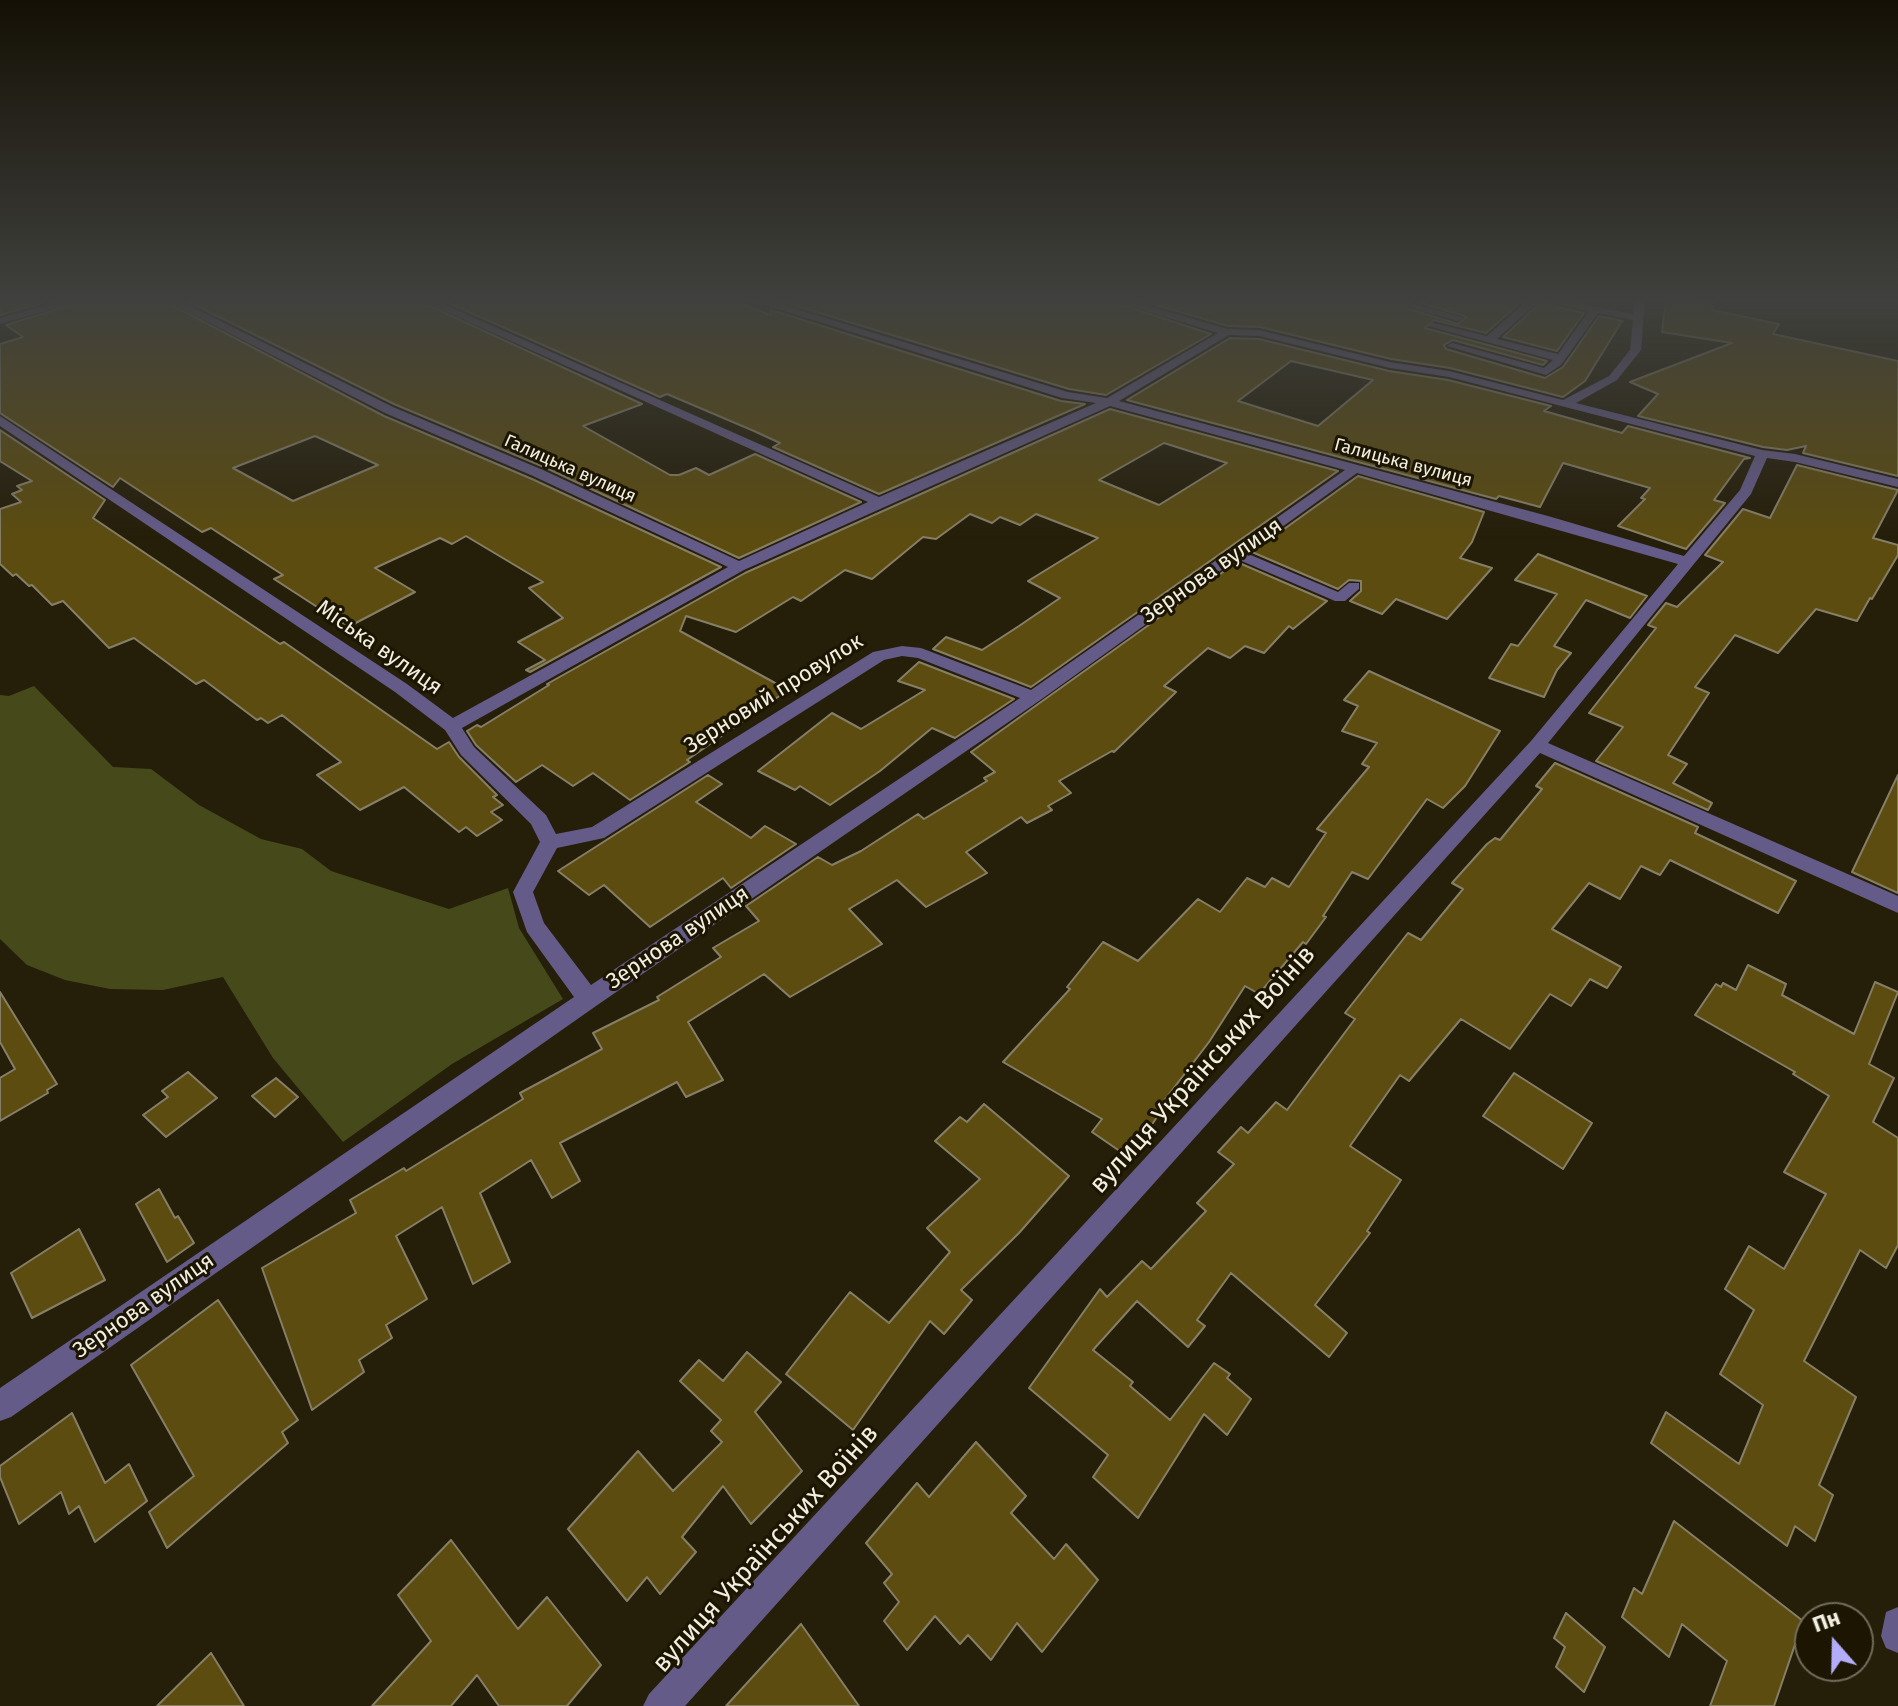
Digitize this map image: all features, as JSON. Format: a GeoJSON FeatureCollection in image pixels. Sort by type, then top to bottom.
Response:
{"type":"FeatureCollection","features":[{"type":"Feature","properties":{"kind":"street","name":"Галицька вулиця"},"geometry":{"type":"LineString","coordinates":[[329,380],[389,410],[538,473],[739,567]]}},
{"type":"Feature","properties":{"kind":"street"},"geometry":{"type":"LineString","coordinates":[[604,380],[879,502]]}},
{"type":"Feature","properties":{"kind":"street","name":"Галицька вулиця"},"geometry":{"type":"LineString","coordinates":[[1016,380],[1066,395],[1109,402],[1688,562]]}},
{"type":"Feature","properties":{"kind":"street"},"geometry":{"type":"LineString","coordinates":[[452,726],[739,567],[1109,402],[1147,380]]}},
{"type":"Feature","properties":{"kind":"street"},"geometry":{"type":"LineString","coordinates":[[1463,380],[1762,454],[1795,458],[1898,483]]}},
{"type":"Feature","properties":{"kind":"street"},"geometry":{"type":"LineString","coordinates":[[1566,403],[1610,380]]}},
{"type":"Feature","properties":{"kind":"street","name":"Міська вулиця"},"geometry":{"type":"LineString","coordinates":[[0,420],[362,662],[452,726],[467,751],[539,820],[550,842]]}},
{"type":"Feature","properties":{"kind":"street","name":"вулиця Українських Воїнів"},"geometry":{"type":"LineString","coordinates":[[661,1706],[1537,745],[1746,491],[1762,454]]}},
{"type":"Feature","properties":{"kind":"street","name":"Зернова вулиця"},"geometry":{"type":"LineString","coordinates":[[0,1406],[588,999],[1033,697],[1354,469]]}},
{"type":"Feature","properties":{"kind":"street"},"geometry":{"type":"LineString","coordinates":[[1237,554],[1340,598],[1354,586]]}},
{"type":"Feature","properties":{"kind":"street","name":"Зерновий провулок"},"geometry":{"type":"LineString","coordinates":[[550,842],[597,833],[879,656],[902,651],[921,653],[1033,697]]}},
{"type":"Feature","properties":{"kind":"street"},"geometry":{"type":"LineString","coordinates":[[1537,745],[1898,905]]}},
{"type":"Feature","properties":{"kind":"street"},"geometry":{"type":"LineString","coordinates":[[550,842],[523,892],[535,926],[588,999]]}},
{"type":"Feature","properties":{"kind":"street"},"geometry":{"type":"LineString","coordinates":[[1898,1624],[1898,1636]]}},
{"type":"Feature","properties":{"kind":"green space"},"geometry":{"type":"Polygon","coordinates":[[[34,686],[113,767],[151,769],[199,805],[261,839],[302,849],[331,871],[449,909],[508,888],[519,928],[563,999],[452,1064],[343,1142],[273,1058],[223,977],[163,990],[110,989],[65,980],[27,965],[0,939],[0,695],[9,696],[34,686]]]}},
{"type":"Feature","properties":{"kind":"building"},"geometry":{"type":"Polygon","coordinates":[[[0,380],[314,380],[384,416],[532,479],[721,567],[530,672],[526,670],[545,660],[518,642],[563,618],[529,588],[543,582],[466,536],[452,544],[440,538],[375,568],[415,592],[348,627],[274,579],[283,575],[211,528],[202,532],[120,478],[113,487],[0,413],[0,380]],[[315,436],[233,468],[293,501],[378,465],[315,436]]]}},
{"type":"Feature","properties":{"kind":"building"},"geometry":{"type":"Polygon","coordinates":[[[345,380],[589,380],[642,404],[583,426],[670,475],[696,468],[709,475],[755,454],[861,502],[739,558],[544,467],[394,404],[345,380]]]}},
{"type":"Feature","properties":{"kind":"building"},"geometry":{"type":"Polygon","coordinates":[[[621,380],[993,380],[1061,401],[1085,404],[879,494],[773,447],[780,443],[754,431],[667,394],[660,397],[621,380]]]}},
{"type":"Feature","properties":{"kind":"building"},"geometry":{"type":"Polygon","coordinates":[[[1038,380],[1132,380],[1106,395],[1038,380]]]}},
{"type":"Feature","properties":{"kind":"building"},"geometry":{"type":"Polygon","coordinates":[[[1161,380],[1266,380],[1238,401],[1318,426],[1371,380],[1445,380],[1551,406],[1544,411],[1622,433],[1628,426],[1750,458],[1744,459],[1714,500],[1725,503],[1686,549],[1618,526],[1645,499],[1641,498],[1650,488],[1563,463],[1540,507],[1499,496],[1496,499],[1127,400],[1161,380]]]}},
{"type":"Feature","properties":{"kind":"building"},"geometry":{"type":"Polygon","coordinates":[[[1495,380],[1586,380],[1563,397],[1495,380]]]}},
{"type":"Feature","properties":{"kind":"building"},"geometry":{"type":"Polygon","coordinates":[[[1898,380],[1898,476],[1803,453],[1806,446],[1787,450],[1763,447],[1638,416],[1658,394],[1630,382],[1898,380]]]}},
{"type":"Feature","properties":{"kind":"building"},"geometry":{"type":"Polygon","coordinates":[[[1110,409],[1338,471],[1031,687],[933,649],[946,637],[982,650],[1019,626],[1060,598],[1028,581],[1098,538],[1036,514],[1020,525],[1000,517],[992,523],[970,514],[936,539],[923,537],[872,579],[845,570],[801,601],[793,597],[736,632],[686,616],[680,631],[788,690],[687,760],[690,762],[630,800],[593,773],[573,786],[542,765],[516,782],[476,745],[467,731],[477,725],[481,727],[547,684],[745,573],[1110,409]],[[1164,443],[1099,480],[1159,505],[1227,463],[1164,443]]]}},
{"type":"Feature","properties":{"kind":"building"},"geometry":{"type":"Polygon","coordinates":[[[0,430],[105,500],[93,518],[280,644],[284,642],[437,749],[449,742],[459,757],[497,795],[493,797],[503,805],[491,812],[502,820],[477,836],[466,827],[459,832],[404,787],[360,810],[317,775],[341,762],[282,715],[268,723],[261,718],[257,720],[204,680],[196,684],[134,638],[109,648],[63,601],[52,605],[32,585],[29,586],[16,574],[13,576],[0,564],[0,509],[21,502],[12,494],[22,490],[17,486],[32,481],[0,461],[0,430]]]}},
{"type":"Feature","properties":{"kind":"building"},"geometry":{"type":"Polygon","coordinates":[[[1797,465],[1898,490],[1873,538],[1898,545],[1898,555],[1872,599],[1857,621],[1816,609],[1778,653],[1735,635],[1695,687],[1709,693],[1668,755],[1687,764],[1673,783],[1712,803],[1708,810],[1596,761],[1623,727],[1589,713],[1656,628],[1648,625],[1666,603],[1677,607],[1723,562],[1705,555],[1743,509],[1770,518],[1797,465]]]}},
{"type":"Feature","properties":{"kind":"building"},"geometry":{"type":"Polygon","coordinates":[[[1358,476],[1484,512],[1472,542],[1460,558],[1492,568],[1447,619],[1396,599],[1382,614],[1350,601],[1361,591],[1361,581],[1349,580],[1338,589],[1252,552],[1358,476]]]}},
{"type":"Feature","properties":{"kind":"building"},"geometry":{"type":"Polygon","coordinates":[[[1538,554],[1647,596],[1630,618],[1586,600],[1554,646],[1571,653],[1557,670],[1544,697],[1489,678],[1511,644],[1518,646],[1557,594],[1515,580],[1538,554]]]}},
{"type":"Feature","properties":{"kind":"building"},"geometry":{"type":"Polygon","coordinates":[[[1237,562],[1327,601],[1293,629],[1289,626],[1264,653],[1245,646],[1230,658],[1208,648],[1164,686],[1176,692],[1114,752],[1059,781],[1071,793],[1048,806],[1052,810],[1027,823],[1021,817],[966,852],[987,873],[926,907],[897,880],[849,909],[882,944],[790,997],[764,974],[688,1022],[723,1080],[686,1097],[677,1082],[560,1143],[580,1181],[552,1198],[531,1160],[480,1193],[510,1262],[473,1284],[442,1207],[396,1236],[427,1299],[386,1325],[392,1338],[359,1360],[364,1372],[312,1410],[262,1268],[356,1213],[350,1200],[404,1168],[406,1171],[523,1099],[520,1093],[602,1049],[593,1033],[659,1000],[657,997],[721,957],[713,948],[759,921],[746,906],[818,857],[832,865],[861,851],[918,814],[924,819],[987,781],[984,778],[995,772],[971,752],[1237,562]]]}},
{"type":"Feature","properties":{"kind":"building"},"geometry":{"type":"Polygon","coordinates":[[[919,662],[1014,699],[955,738],[932,728],[880,771],[830,805],[800,786],[795,790],[758,771],[832,713],[861,729],[925,690],[898,681],[919,662]]]}},
{"type":"Feature","properties":{"kind":"building"},"geometry":{"type":"Polygon","coordinates":[[[1369,671],[1500,731],[1465,786],[1443,808],[1427,799],[1368,879],[1352,872],[1306,944],[1303,942],[1259,994],[1245,986],[1209,1042],[1160,1106],[1163,1108],[1149,1129],[1144,1126],[1124,1154],[1092,1132],[1102,1119],[1003,1062],[1070,989],[1067,987],[1103,942],[1138,961],[1198,899],[1220,912],[1247,878],[1265,887],[1272,878],[1289,887],[1326,833],[1317,829],[1369,767],[1362,764],[1377,743],[1342,731],[1358,706],[1344,700],[1369,671]]]}},
{"type":"Feature","properties":{"kind":"building"},"geometry":{"type":"Polygon","coordinates":[[[1555,763],[1698,827],[1695,833],[1796,881],[1778,913],[1670,860],[1660,875],[1641,866],[1620,899],[1589,883],[1552,929],[1621,967],[1607,988],[1590,979],[1571,1006],[1550,994],[1510,1049],[1461,1019],[1409,1081],[1400,1075],[1350,1146],[1401,1180],[1367,1231],[1370,1233],[1315,1305],[1347,1333],[1329,1357],[1231,1273],[1197,1320],[1205,1326],[1188,1347],[1137,1301],[1093,1350],[1133,1382],[1130,1386],[1170,1420],[1214,1363],[1230,1374],[1227,1378],[1251,1399],[1227,1435],[1204,1414],[1138,1518],[1093,1477],[1108,1455],[1029,1388],[1100,1289],[1107,1297],[1142,1261],[1151,1269],[1206,1211],[1197,1203],[1234,1164],[1218,1152],[1241,1127],[1248,1133],[1276,1102],[1287,1110],[1355,1019],[1345,1013],[1408,933],[1421,940],[1463,889],[1452,883],[1487,844],[1495,838],[1500,840],[1542,789],[1536,786],[1555,763]]]}},
{"type":"Feature","properties":{"kind":"building"},"geometry":{"type":"Polygon","coordinates":[[[708,775],[722,784],[696,802],[751,838],[765,826],[796,844],[731,888],[723,878],[650,927],[604,885],[589,895],[558,871],[708,775]]]}},
{"type":"Feature","properties":{"kind":"building"},"geometry":{"type":"Polygon","coordinates":[[[1898,775],[1898,893],[1852,872],[1898,775]]]}},
{"type":"Feature","properties":{"kind":"building"},"geometry":{"type":"Polygon","coordinates":[[[1748,965],[1786,984],[1782,995],[1854,1034],[1875,982],[1898,992],[1869,1064],[1894,1078],[1873,1122],[1898,1138],[1898,1245],[1886,1268],[1860,1250],[1804,1361],[1856,1397],[1819,1485],[1833,1495],[1815,1541],[1795,1526],[1787,1546],[1651,1443],[1666,1412],[1739,1464],[1763,1405],[1720,1374],[1754,1310],[1725,1289],[1749,1246],[1784,1269],[1826,1194],[1784,1172],[1829,1096],[1793,1074],[1795,1072],[1695,1015],[1716,984],[1721,987],[1723,983],[1736,990],[1748,965]]]}},
{"type":"Feature","properties":{"kind":"building"},"geometry":{"type":"Polygon","coordinates":[[[0,992],[57,1084],[47,1090],[48,1093],[0,1121],[0,1078],[15,1069],[0,1042],[0,992]]]}},
{"type":"Feature","properties":{"kind":"building"},"geometry":{"type":"Polygon","coordinates":[[[188,1072],[217,1098],[166,1137],[143,1115],[168,1097],[162,1091],[188,1072]]]}},
{"type":"Feature","properties":{"kind":"building"},"geometry":{"type":"Polygon","coordinates":[[[1514,1073],[1592,1123],[1563,1169],[1483,1116],[1514,1073]]]}},
{"type":"Feature","properties":{"kind":"building"},"geometry":{"type":"Polygon","coordinates":[[[276,1078],[298,1097],[275,1117],[252,1096],[276,1078]]]}},
{"type":"Feature","properties":{"kind":"building"},"geometry":{"type":"Polygon","coordinates":[[[984,1104],[1069,1176],[1019,1233],[961,1290],[972,1300],[944,1334],[930,1321],[853,1430],[786,1374],[850,1292],[889,1323],[950,1252],[927,1228],[980,1179],[935,1141],[960,1117],[967,1122],[984,1104]]]}},
{"type":"Feature","properties":{"kind":"building"},"geometry":{"type":"Polygon","coordinates":[[[159,1189],[194,1243],[167,1262],[136,1204],[159,1189]]]}},
{"type":"Feature","properties":{"kind":"building"},"geometry":{"type":"Polygon","coordinates":[[[79,1229],[105,1280],[32,1318],[11,1273],[79,1229]]]}},
{"type":"Feature","properties":{"kind":"building"},"geometry":{"type":"Polygon","coordinates":[[[218,1300],[298,1420],[282,1432],[288,1443],[167,1548],[149,1512],[194,1476],[131,1365],[218,1300]]]}},
{"type":"Feature","properties":{"kind":"building"},"geometry":{"type":"Polygon","coordinates":[[[747,1352],[781,1382],[755,1412],[802,1471],[751,1524],[723,1486],[682,1537],[696,1552],[660,1594],[647,1577],[627,1601],[568,1529],[638,1451],[673,1491],[722,1442],[711,1431],[721,1420],[680,1381],[699,1360],[723,1381],[747,1352]]]}},
{"type":"Feature","properties":{"kind":"building"},"geometry":{"type":"Polygon","coordinates":[[[72,1413],[105,1483],[129,1464],[147,1501],[95,1542],[79,1506],[69,1514],[61,1492],[19,1524],[0,1477],[0,1466],[72,1413]]]}},
{"type":"Feature","properties":{"kind":"building"},"geometry":{"type":"Polygon","coordinates":[[[976,1442],[1026,1496],[1011,1513],[1054,1559],[1066,1544],[1098,1580],[1042,1652],[1017,1623],[991,1660],[968,1635],[960,1644],[935,1616],[907,1650],[884,1621],[899,1602],[884,1583],[892,1574],[866,1543],[917,1483],[929,1497],[976,1442]]]}},
{"type":"Feature","properties":{"kind":"building"},"geometry":{"type":"Polygon","coordinates":[[[1674,1521],[1794,1614],[1794,1647],[1774,1706],[1710,1706],[1727,1661],[1682,1624],[1669,1657],[1622,1617],[1634,1588],[1642,1594],[1674,1521]]]}},
{"type":"Feature","properties":{"kind":"building"},"geometry":{"type":"Polygon","coordinates":[[[451,1540],[518,1629],[547,1597],[601,1665],[567,1706],[499,1706],[477,1675],[451,1706],[372,1706],[431,1641],[398,1595],[451,1540]]]}},
{"type":"Feature","properties":{"kind":"building"},"geometry":{"type":"Polygon","coordinates":[[[1566,1613],[1605,1647],[1584,1692],[1556,1667],[1565,1647],[1554,1638],[1566,1613]]]}},
{"type":"Feature","properties":{"kind":"building"},"geometry":{"type":"Polygon","coordinates":[[[801,1624],[859,1706],[726,1706],[801,1624]]]}},
{"type":"Feature","properties":{"kind":"building"},"geometry":{"type":"Polygon","coordinates":[[[211,1653],[244,1706],[157,1706],[211,1653]]]}}]}
